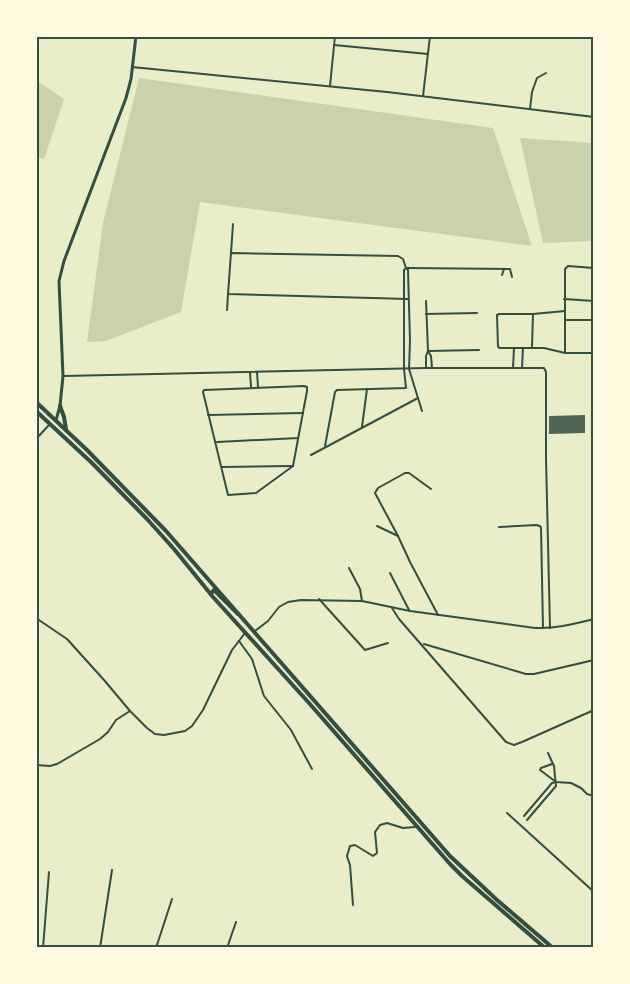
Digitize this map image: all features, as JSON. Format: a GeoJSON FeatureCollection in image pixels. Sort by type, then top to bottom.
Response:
{"type":"FeatureCollection","features":[{"type":"Feature","properties":{"kind":"highway"},"geometry":{"type":"LineString","coordinates":[[36,402],[138,501],[450,856],[553,948]]}},
{"type":"Feature","properties":{"kind":"highway"},"geometry":{"type":"LineString","coordinates":[[51,416],[57,413],[59,408]]}},
{"type":"Feature","properties":{"kind":"highway"},"geometry":{"type":"LineString","coordinates":[[59,408],[64,417],[66,430]]}},
{"type":"Feature","properties":{"kind":"highway"},"geometry":{"type":"LineString","coordinates":[[36,411],[119,490],[174,549],[245,633],[462,876],[544,948]]}},
{"type":"Feature","properties":{"kind":"highway"},"geometry":{"type":"LineString","coordinates":[[211,594],[214,590],[233,611],[243,618]]}},
{"type":"Feature","properties":{"kind":"main road"},"geometry":{"type":"LineString","coordinates":[[56,420],[63,376],[59,278],[129,89],[136,36]]}},
{"type":"Feature","properties":{"kind":"street"},"geometry":{"type":"LineString","coordinates":[[330,86],[335,36]]}},
{"type":"Feature","properties":{"kind":"street"},"geometry":{"type":"LineString","coordinates":[[423,96],[430,36]]}},
{"type":"Feature","properties":{"kind":"street"},"geometry":{"type":"LineString","coordinates":[[334,45],[428,54]]}},
{"type":"Feature","properties":{"kind":"street"},"geometry":{"type":"LineString","coordinates":[[132,67],[423,96],[594,117]]}},
{"type":"Feature","properties":{"kind":"street"},"geometry":{"type":"LineString","coordinates":[[530,109],[537,78],[546,73]]}},
{"type":"Feature","properties":{"kind":"street"},"geometry":{"type":"LineString","coordinates":[[227,310],[233,224]]}},
{"type":"Feature","properties":{"kind":"street"},"geometry":{"type":"LineString","coordinates":[[231,253],[398,256],[403,259],[408,270],[409,369],[422,411]]}},
{"type":"Feature","properties":{"kind":"street"},"geometry":{"type":"LineString","coordinates":[[565,353],[566,268],[568,266],[594,268]]}},
{"type":"Feature","properties":{"kind":"street"},"geometry":{"type":"LineString","coordinates":[[406,268],[510,269],[512,277]]}},
{"type":"Feature","properties":{"kind":"street"},"geometry":{"type":"LineString","coordinates":[[325,446],[336,391],[340,389],[405,389],[407,386],[404,369],[403,298],[406,268]]}},
{"type":"Feature","properties":{"kind":"street"},"geometry":{"type":"LineString","coordinates":[[502,275],[504,269]]}},
{"type":"Feature","properties":{"kind":"street"},"geometry":{"type":"LineString","coordinates":[[228,294],[408,298]]}},
{"type":"Feature","properties":{"kind":"street"},"geometry":{"type":"LineString","coordinates":[[564,299],[594,301]]}},
{"type":"Feature","properties":{"kind":"street"},"geometry":{"type":"LineString","coordinates":[[426,301],[428,351],[426,368]]}},
{"type":"Feature","properties":{"kind":"street"},"geometry":{"type":"LineString","coordinates":[[565,311],[532,314],[499,313],[497,315],[498,347],[555,350],[565,353],[594,353]]}},
{"type":"Feature","properties":{"kind":"street"},"geometry":{"type":"LineString","coordinates":[[426,314],[477,312]]}},
{"type":"Feature","properties":{"kind":"street"},"geometry":{"type":"LineString","coordinates":[[532,314],[532,348]]}},
{"type":"Feature","properties":{"kind":"street"},"geometry":{"type":"LineString","coordinates":[[565,320],[594,320]]}},
{"type":"Feature","properties":{"kind":"street"},"geometry":{"type":"LineString","coordinates":[[404,328],[409,327]]}},
{"type":"Feature","properties":{"kind":"street"},"geometry":{"type":"LineString","coordinates":[[513,368],[514,348]]}},
{"type":"Feature","properties":{"kind":"street"},"geometry":{"type":"LineString","coordinates":[[522,368],[523,348]]}},
{"type":"Feature","properties":{"kind":"street"},"geometry":{"type":"LineString","coordinates":[[428,351],[479,350]]}},
{"type":"Feature","properties":{"kind":"street"},"geometry":{"type":"LineString","coordinates":[[428,351],[432,368]]}},
{"type":"Feature","properties":{"kind":"street"},"geometry":{"type":"LineString","coordinates":[[63,376],[426,368],[542,367],[546,369],[550,628]]}},
{"type":"Feature","properties":{"kind":"street"},"geometry":{"type":"LineString","coordinates":[[250,372],[251,387]]}},
{"type":"Feature","properties":{"kind":"street"},"geometry":{"type":"LineString","coordinates":[[257,372],[258,387]]}},
{"type":"Feature","properties":{"kind":"street"},"geometry":{"type":"LineString","coordinates":[[406,383],[412,382]]}},
{"type":"Feature","properties":{"kind":"street"},"geometry":{"type":"LineString","coordinates":[[251,387],[306,387],[293,466],[256,493],[228,495],[203,392],[204,390],[251,387]]}},
{"type":"Feature","properties":{"kind":"street"},"geometry":{"type":"LineString","coordinates":[[362,427],[368,389]]}},
{"type":"Feature","properties":{"kind":"street"},"geometry":{"type":"LineString","coordinates":[[311,454],[418,398]]}},
{"type":"Feature","properties":{"kind":"street"},"geometry":{"type":"LineString","coordinates":[[208,415],[303,413]]}},
{"type":"Feature","properties":{"kind":"street"},"geometry":{"type":"LineString","coordinates":[[36,439],[50,424]]}},
{"type":"Feature","properties":{"kind":"street"},"geometry":{"type":"LineString","coordinates":[[216,442],[298,438]]}},
{"type":"Feature","properties":{"kind":"street"},"geometry":{"type":"LineString","coordinates":[[222,467],[293,466]]}},
{"type":"Feature","properties":{"kind":"street"},"geometry":{"type":"LineString","coordinates":[[431,489],[409,473],[396,478],[376,490],[375,493],[438,615]]}},
{"type":"Feature","properties":{"kind":"street"},"geometry":{"type":"LineString","coordinates":[[498,527],[536,525],[541,528],[543,628]]}},
{"type":"Feature","properties":{"kind":"street"},"geometry":{"type":"LineString","coordinates":[[377,526],[398,536]]}},
{"type":"Feature","properties":{"kind":"street"},"geometry":{"type":"LineString","coordinates":[[349,568],[360,590],[362,602]]}},
{"type":"Feature","properties":{"kind":"street"},"geometry":{"type":"LineString","coordinates":[[390,573],[410,611]]}},
{"type":"Feature","properties":{"kind":"street"},"geometry":{"type":"LineString","coordinates":[[255,632],[279,607],[288,602],[319,599],[362,602],[410,611],[543,628],[573,625],[594,619]]}},
{"type":"Feature","properties":{"kind":"street"},"geometry":{"type":"LineString","coordinates":[[319,599],[365,650],[388,643]]}},
{"type":"Feature","properties":{"kind":"street"},"geometry":{"type":"LineString","coordinates":[[392,608],[506,742],[514,745],[594,710]]}},
{"type":"Feature","properties":{"kind":"street"},"geometry":{"type":"LineString","coordinates":[[36,618],[67,639],[147,728],[155,734],[164,735],[185,731],[192,726],[203,710],[232,650],[245,633]]}},
{"type":"Feature","properties":{"kind":"street"},"geometry":{"type":"LineString","coordinates":[[239,641],[252,659],[264,696],[291,730],[312,769]]}},
{"type":"Feature","properties":{"kind":"street"},"geometry":{"type":"LineString","coordinates":[[421,643],[526,674],[594,660]]}},
{"type":"Feature","properties":{"kind":"street"},"geometry":{"type":"LineString","coordinates":[[36,765],[57,764],[100,739],[116,720],[130,711]]}},
{"type":"Feature","properties":{"kind":"street"},"geometry":{"type":"LineString","coordinates":[[527,820],[556,786],[553,764],[548,753]]}},
{"type":"Feature","properties":{"kind":"street"},"geometry":{"type":"LineString","coordinates":[[553,764],[540,770],[556,782]]}},
{"type":"Feature","properties":{"kind":"street"},"geometry":{"type":"LineString","coordinates":[[524,816],[552,783],[571,783],[594,796]]}},
{"type":"Feature","properties":{"kind":"street"},"geometry":{"type":"LineString","coordinates":[[537,800],[541,803]]}},
{"type":"Feature","properties":{"kind":"street"},"geometry":{"type":"LineString","coordinates":[[507,813],[594,892]]}},
{"type":"Feature","properties":{"kind":"street"},"geometry":{"type":"LineString","coordinates":[[353,905],[350,865],[347,856],[350,846],[355,845],[373,856],[377,852],[375,832],[380,825],[387,823],[403,828],[417,827]]}},
{"type":"Feature","properties":{"kind":"street"},"geometry":{"type":"LineString","coordinates":[[100,948],[112,870]]}},
{"type":"Feature","properties":{"kind":"street"},"geometry":{"type":"LineString","coordinates":[[43,948],[49,872]]}},
{"type":"Feature","properties":{"kind":"street"},"geometry":{"type":"LineString","coordinates":[[156,948],[172,899]]}},
{"type":"Feature","properties":{"kind":"street"},"geometry":{"type":"LineString","coordinates":[[227,948],[236,922]]}},
{"type":"Feature","properties":{"kind":"green space"},"geometry":{"type":"Polygon","coordinates":[[[139,78],[493,128],[532,246],[200,202],[181,312],[106,341],[87,342],[103,223],[139,78]]]}},
{"type":"Feature","properties":{"kind":"green space"},"geometry":{"type":"Polygon","coordinates":[[[36,80],[64,99],[44,159],[36,157],[36,80]]]}},
{"type":"Feature","properties":{"kind":"green space"},"geometry":{"type":"Polygon","coordinates":[[[520,138],[594,143],[594,241],[543,243],[520,138]]]}},
{"type":"Feature","properties":{"kind":"building"},"geometry":{"type":"Polygon","coordinates":[[[585,415],[585,433],[549,434],[549,416],[585,415]]]}}]}
